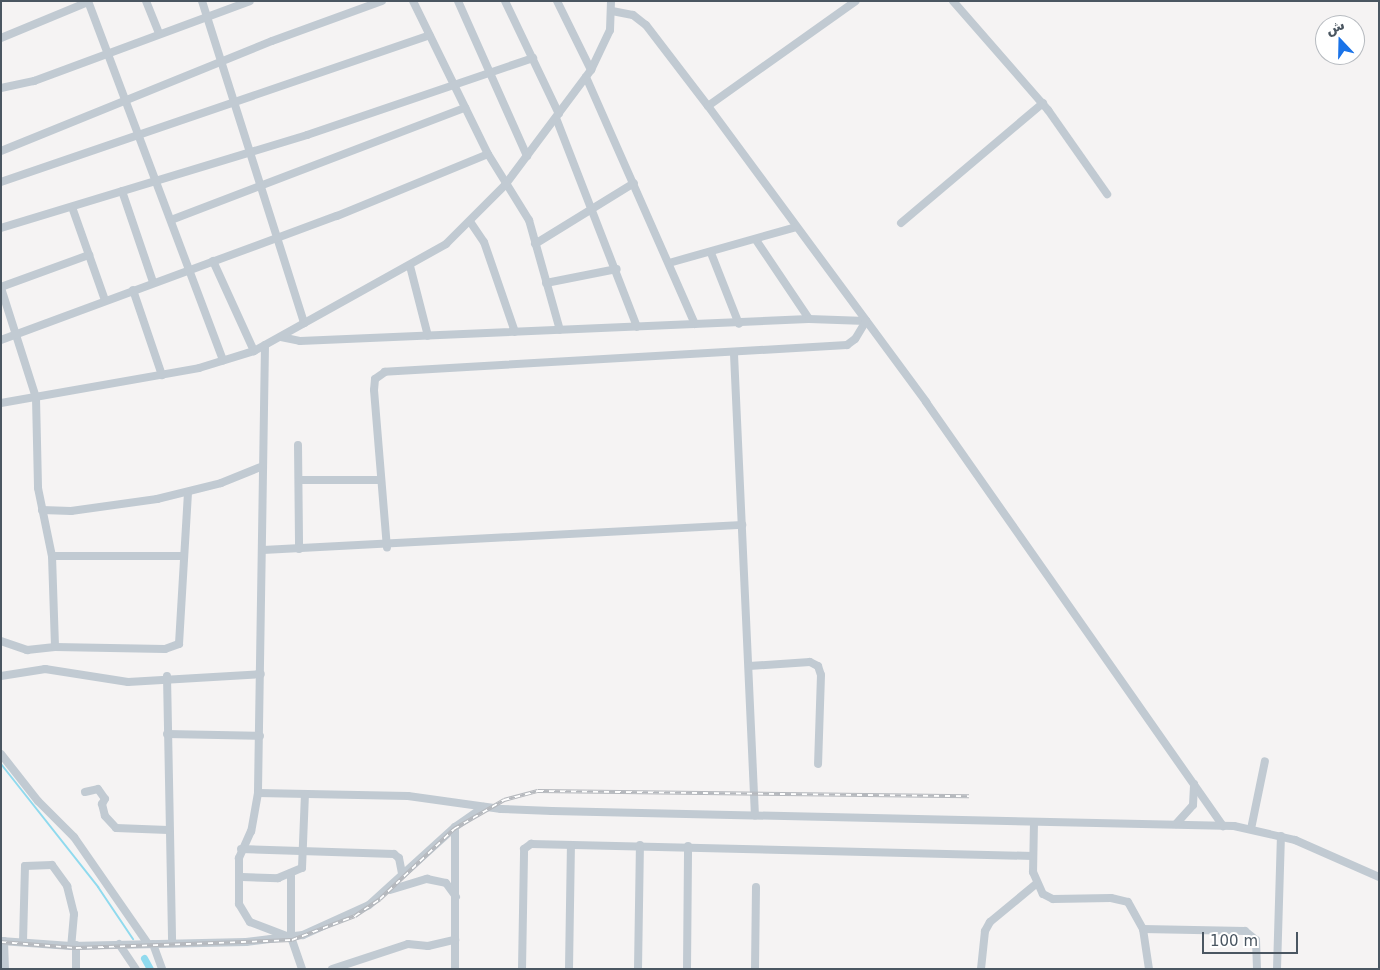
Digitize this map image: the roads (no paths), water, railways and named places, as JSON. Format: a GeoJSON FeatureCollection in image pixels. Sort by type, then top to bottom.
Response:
{"type":"FeatureCollection","features":[{"type":"Feature","properties":{"kind":"street"},"geometry":{"type":"LineString","coordinates":[[146,1],[159,33]]}},
{"type":"Feature","properties":{"kind":"street"},"geometry":{"type":"LineString","coordinates":[[202,1],[223,60],[304,323]]}},
{"type":"Feature","properties":{"kind":"street"},"geometry":{"type":"LineString","coordinates":[[1,88],[34,81],[159,33],[250,1]]}},
{"type":"Feature","properties":{"kind":"street"},"geometry":{"type":"LineString","coordinates":[[1,151],[223,60],[382,1]]}},
{"type":"Feature","properties":{"kind":"street"},"geometry":{"type":"LineString","coordinates":[[413,1],[488,154],[505,186],[529,220],[560,330]]}},
{"type":"Feature","properties":{"kind":"street"},"geometry":{"type":"LineString","coordinates":[[458,1],[527,156]]}},
{"type":"Feature","properties":{"kind":"street"},"geometry":{"type":"LineString","coordinates":[[505,1],[533,58],[557,116],[617,269],[637,327]]}},
{"type":"Feature","properties":{"kind":"street"},"geometry":{"type":"LineString","coordinates":[[557,1],[592,70]]}},
{"type":"Feature","properties":{"kind":"street"},"geometry":{"type":"LineString","coordinates":[[1,403],[162,375],[223,361],[254,351],[410,266],[471,223],[505,186],[592,70],[606,44],[612,12],[611,1]]}},
{"type":"Feature","properties":{"kind":"street"},"geometry":{"type":"LineString","coordinates":[[708,106],[856,1]]}},
{"type":"Feature","properties":{"kind":"street"},"geometry":{"type":"LineString","coordinates":[[953,1],[1043,103],[1107,194]]}},
{"type":"Feature","properties":{"kind":"street"},"geometry":{"type":"LineString","coordinates":[[1,38],[88,2],[109,53],[223,361]]}},
{"type":"Feature","properties":{"kind":"street"},"geometry":{"type":"LineString","coordinates":[[612,12],[633,15],[646,25],[708,106],[866,321],[1194,782],[1223,826]]}},
{"type":"Feature","properties":{"kind":"street"},"geometry":{"type":"LineString","coordinates":[[1,182],[140,137],[430,36]]}},
{"type":"Feature","properties":{"kind":"street"},"geometry":{"type":"LineString","coordinates":[[1,228],[251,151],[533,58]]}},
{"type":"Feature","properties":{"kind":"street"},"geometry":{"type":"LineString","coordinates":[[586,77],[695,324]]}},
{"type":"Feature","properties":{"kind":"street"},"geometry":{"type":"LineString","coordinates":[[901,223],[1043,103]]}},
{"type":"Feature","properties":{"kind":"street"},"geometry":{"type":"LineString","coordinates":[[171,220],[261,184],[466,108]]}},
{"type":"Feature","properties":{"kind":"street"},"geometry":{"type":"LineString","coordinates":[[1,340],[213,261],[488,154]]}},
{"type":"Feature","properties":{"kind":"street"},"geometry":{"type":"LineString","coordinates":[[535,244],[634,183]]}},
{"type":"Feature","properties":{"kind":"street"},"geometry":{"type":"LineString","coordinates":[[122,191],[153,282]]}},
{"type":"Feature","properties":{"kind":"street"},"geometry":{"type":"LineString","coordinates":[[72,207],[105,300]]}},
{"type":"Feature","properties":{"kind":"street"},"geometry":{"type":"LineString","coordinates":[[471,223],[484,242],[515,332]]}},
{"type":"Feature","properties":{"kind":"street"},"geometry":{"type":"LineString","coordinates":[[669,263],[711,253],[796,228]]}},
{"type":"Feature","properties":{"kind":"street"},"geometry":{"type":"LineString","coordinates":[[756,240],[809,319]]}},
{"type":"Feature","properties":{"kind":"street"},"geometry":{"type":"LineString","coordinates":[[711,253],[739,324]]}},
{"type":"Feature","properties":{"kind":"street"},"geometry":{"type":"LineString","coordinates":[[54,647],[52,556],[42,510],[36,398],[1,287],[89,255]]}},
{"type":"Feature","properties":{"kind":"street"},"geometry":{"type":"LineString","coordinates":[[213,261],[254,351]]}},
{"type":"Feature","properties":{"kind":"street"},"geometry":{"type":"LineString","coordinates":[[410,266],[428,336]]}},
{"type":"Feature","properties":{"kind":"street"},"geometry":{"type":"LineString","coordinates":[[546,283],[617,269]]}},
{"type":"Feature","properties":{"kind":"street"},"geometry":{"type":"LineString","coordinates":[[133,290],[162,375]]}},
{"type":"Feature","properties":{"kind":"street"},"geometry":{"type":"LineString","coordinates":[[281,337],[300,341],[695,324],[739,324],[809,319],[866,321]]}},
{"type":"Feature","properties":{"kind":"street"},"geometry":{"type":"LineString","coordinates":[[387,547],[374,384],[385,372],[734,354],[847,345],[855,339],[866,321]]}},
{"type":"Feature","properties":{"kind":"street"},"geometry":{"type":"LineString","coordinates":[[265,345],[258,793],[251,830],[241,849],[242,877],[239,904],[245,917],[259,926],[291,937]]}},
{"type":"Feature","properties":{"kind":"street"},"geometry":{"type":"LineString","coordinates":[[734,354],[755,816]]}},
{"type":"Feature","properties":{"kind":"street"},"geometry":{"type":"LineString","coordinates":[[298,445],[299,549]]}},
{"type":"Feature","properties":{"kind":"street"},"geometry":{"type":"LineString","coordinates":[[42,510],[71,511],[188,493],[264,466]]}},
{"type":"Feature","properties":{"kind":"street"},"geometry":{"type":"LineString","coordinates":[[299,480],[381,480]]}},
{"type":"Feature","properties":{"kind":"street"},"geometry":{"type":"LineString","coordinates":[[1,641],[19,650],[54,647],[165,649],[179,644],[188,493]]}},
{"type":"Feature","properties":{"kind":"street"},"geometry":{"type":"LineString","coordinates":[[263,550],[387,547],[742,525]]}},
{"type":"Feature","properties":{"kind":"street"},"geometry":{"type":"LineString","coordinates":[[52,556],[184,556]]}},
{"type":"Feature","properties":{"kind":"street"},"geometry":{"type":"LineString","coordinates":[[749,666],[810,662],[818,666],[821,675],[818,764]]}},
{"type":"Feature","properties":{"kind":"street"},"geometry":{"type":"LineString","coordinates":[[1,676],[45,669],[121,681],[167,676],[261,674]]}},
{"type":"Feature","properties":{"kind":"street"},"geometry":{"type":"LineString","coordinates":[[167,676],[168,830]]}},
{"type":"Feature","properties":{"kind":"street"},"geometry":{"type":"LineString","coordinates":[[167,734],[260,736]]}},
{"type":"Feature","properties":{"kind":"street"},"geometry":{"type":"LineString","coordinates":[[1,754],[38,801],[74,836],[151,944],[162,969]]}},
{"type":"Feature","properties":{"kind":"street"},"geometry":{"type":"LineString","coordinates":[[1251,829],[1265,761]]}},
{"type":"Feature","properties":{"kind":"street"},"geometry":{"type":"LineString","coordinates":[[1176,824],[1193,805],[1194,782]]}},
{"type":"Feature","properties":{"kind":"street"},"geometry":{"type":"LineString","coordinates":[[85,792],[98,789],[105,799],[102,804],[105,816],[116,828],[172,830],[172,943]]}},
{"type":"Feature","properties":{"kind":"street"},"geometry":{"type":"LineString","coordinates":[[258,793],[408,796],[484,807],[755,816],[1223,826],[1251,829],[1281,836],[1379,877]]}},
{"type":"Feature","properties":{"kind":"street"},"geometry":{"type":"LineString","coordinates":[[242,877],[291,876],[302,868],[305,794]]}},
{"type":"Feature","properties":{"kind":"street"},"geometry":{"type":"LineString","coordinates":[[386,892],[402,874],[455,827],[484,807]]}},
{"type":"Feature","properties":{"kind":"street"},"geometry":{"type":"LineString","coordinates":[[1034,822],[1033,856],[1036,884],[1043,894],[1053,899],[1122,899],[1137,913],[1143,929],[1148,969]]}},
{"type":"Feature","properties":{"kind":"street"},"geometry":{"type":"LineString","coordinates":[[455,827],[455,969]]}},
{"type":"Feature","properties":{"kind":"street"},"geometry":{"type":"LineString","coordinates":[[1277,969],[1281,836]]}},
{"type":"Feature","properties":{"kind":"street"},"geometry":{"type":"LineString","coordinates":[[522,969],[524,849],[531,844],[688,846],[1033,856]]}},
{"type":"Feature","properties":{"kind":"street"},"geometry":{"type":"LineString","coordinates":[[569,969],[571,845]]}},
{"type":"Feature","properties":{"kind":"street"},"geometry":{"type":"LineString","coordinates":[[638,969],[640,845]]}},
{"type":"Feature","properties":{"kind":"street"},"geometry":{"type":"LineString","coordinates":[[687,969],[688,846]]}},
{"type":"Feature","properties":{"kind":"street"},"geometry":{"type":"LineString","coordinates":[[241,849],[302,853],[394,854],[399,858],[402,874]]}},
{"type":"Feature","properties":{"kind":"street"},"geometry":{"type":"LineString","coordinates":[[23,942],[26,866],[52,865],[67,886],[74,914],[76,969]]}},
{"type":"Feature","properties":{"kind":"street"},"geometry":{"type":"LineString","coordinates":[[291,876],[291,937],[302,969]]}},
{"type":"Feature","properties":{"kind":"street"},"geometry":{"type":"LineString","coordinates":[[5,969],[2,941],[74,946],[291,937],[335,924],[386,892],[410,881],[427,879],[446,884],[456,897]]}},
{"type":"Feature","properties":{"kind":"street"},"geometry":{"type":"LineString","coordinates":[[981,969],[985,930],[990,922],[1036,884]]}},
{"type":"Feature","properties":{"kind":"street"},"geometry":{"type":"LineString","coordinates":[[755,969],[756,887]]}},
{"type":"Feature","properties":{"kind":"street"},"geometry":{"type":"LineString","coordinates":[[1143,929],[1245,930],[1256,940],[1257,969]]}},
{"type":"Feature","properties":{"kind":"street"},"geometry":{"type":"LineString","coordinates":[[332,969],[408,944],[428,946],[456,940]]}},
{"type":"Feature","properties":{"kind":"street"},"geometry":{"type":"LineString","coordinates":[[119,944],[136,969]]}},
{"type":"Feature","properties":{"kind":"waterway"},"geometry":{"type":"LineString","coordinates":[[1,764],[98,887],[133,939]]}},
{"type":"Feature","properties":{"kind":"waterway"},"geometry":{"type":"LineString","coordinates":[[144,958],[150,969]]}},
{"type":"Feature","properties":{"kind":"railway"},"geometry":{"type":"LineString","coordinates":[[1,942],[76,948],[292,940],[355,916],[380,899],[454,829],[504,800],[538,791],[969,796]]}}]}
